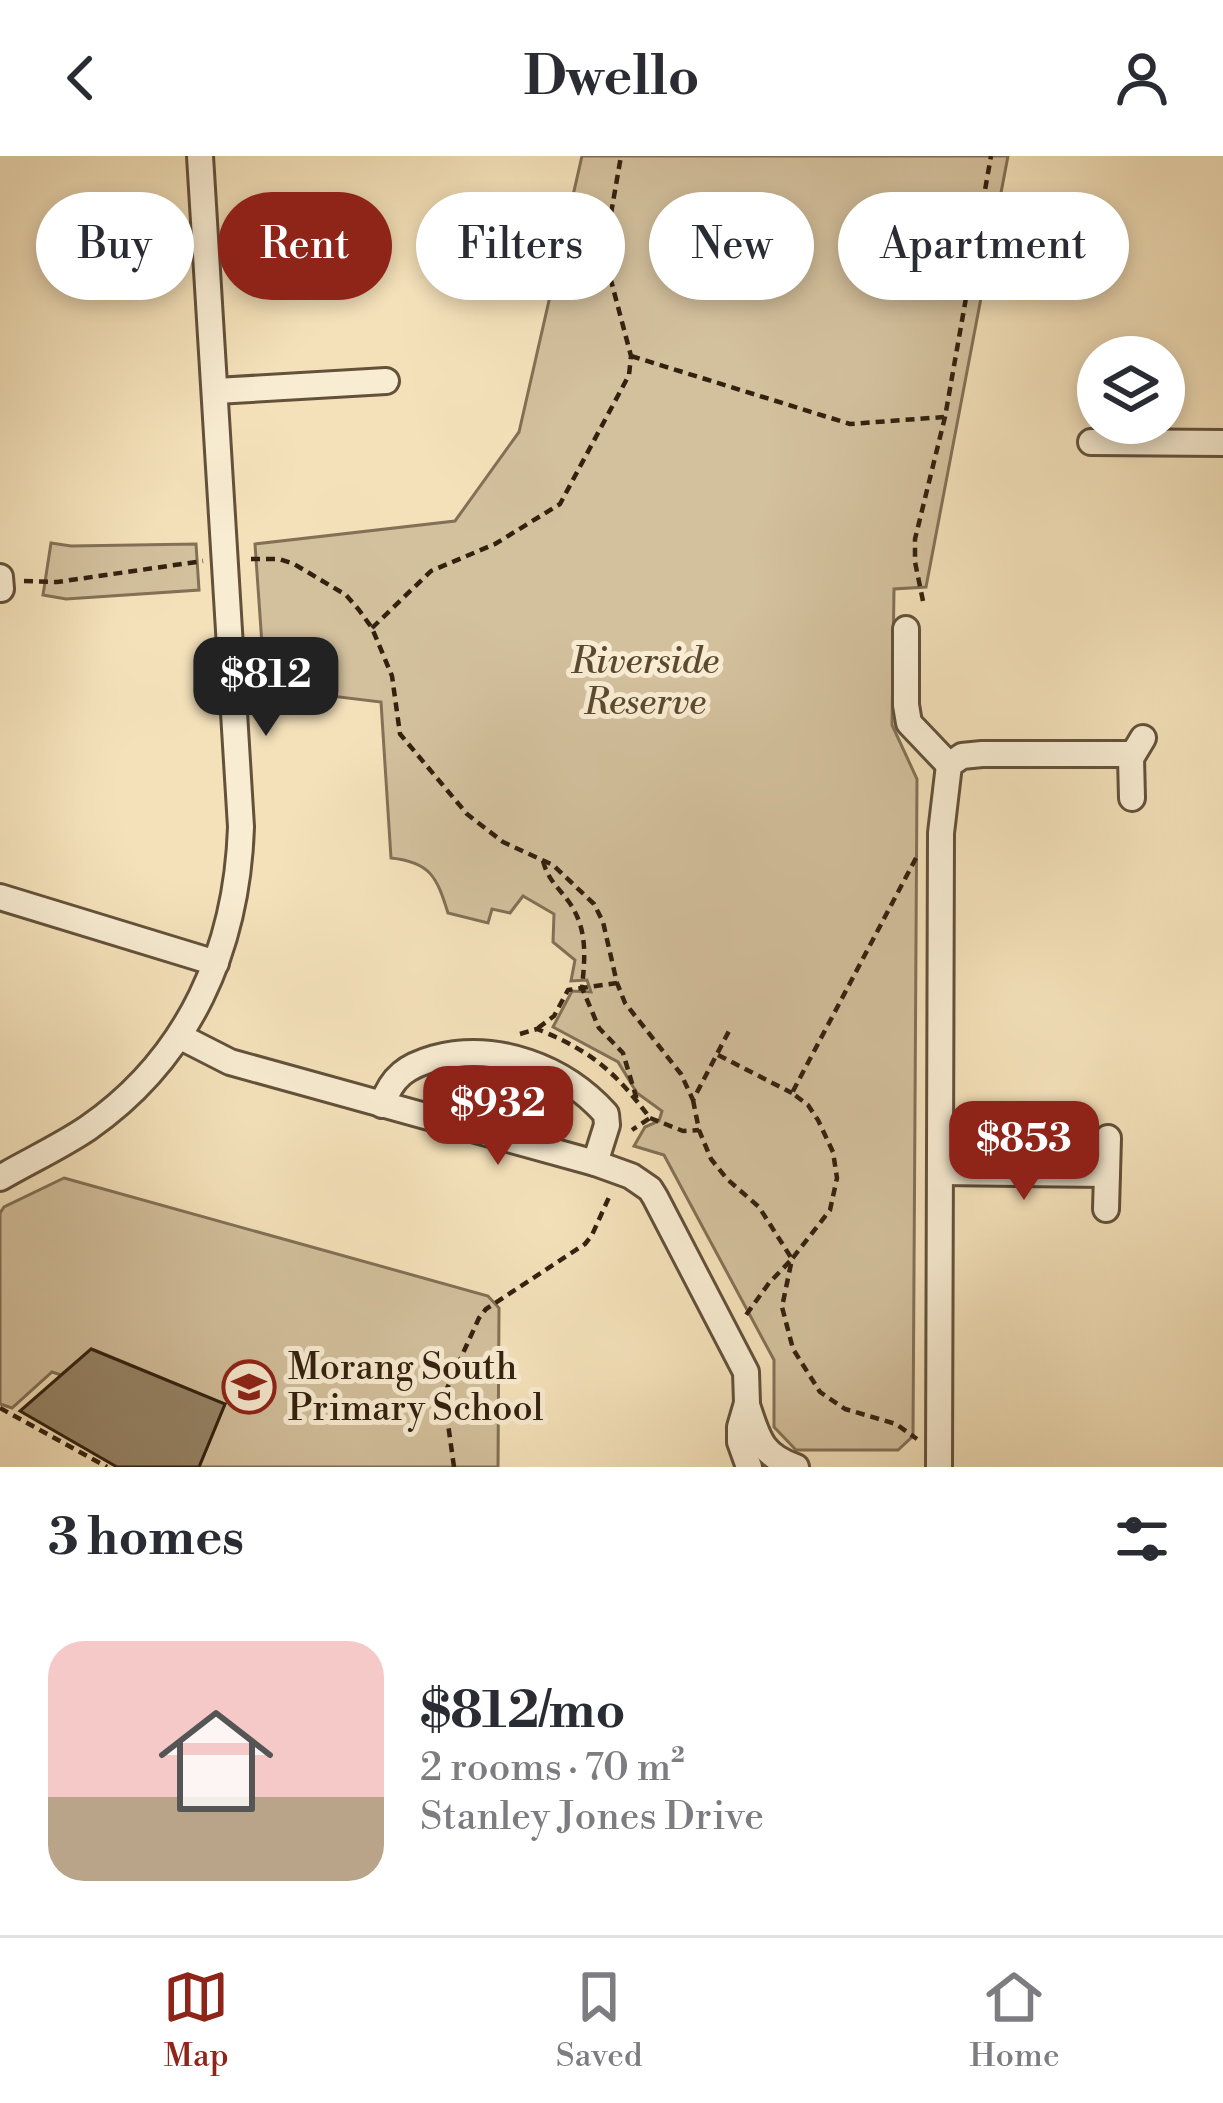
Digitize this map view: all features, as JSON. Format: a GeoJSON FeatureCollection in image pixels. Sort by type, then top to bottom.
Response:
{"type":"FeatureCollection","features":[{"type":"Feature","properties":{"kind":"street"},"geometry":{"type":"LineString","coordinates":[[0,1177],[62,1144],[138,1087],[199,1003],[236,894],[241,827],[203,161]]}},
{"type":"Feature","properties":{"kind":"street"},"geometry":{"type":"LineString","coordinates":[[216,391],[386,381]]}},
{"type":"Feature","properties":{"kind":"street"},"geometry":{"type":"LineString","coordinates":[[1185,442],[1223,442]]}},
{"type":"Feature","properties":{"kind":"street"},"geometry":{"type":"LineString","coordinates":[[0,578],[2,589]]}},
{"type":"Feature","properties":{"kind":"street"},"geometry":{"type":"LineString","coordinates":[[906,629],[909,724],[949,765]]}},
{"type":"Feature","properties":{"kind":"street"},"geometry":{"type":"LineString","coordinates":[[939,1467],[941,833],[949,765],[962,756],[1137,746],[1132,798]]}},
{"type":"Feature","properties":{"kind":"street"},"geometry":{"type":"LineString","coordinates":[[0,897],[216,963]]}},
{"type":"Feature","properties":{"kind":"street"},"geometry":{"type":"LineString","coordinates":[[179,1036],[230,1062],[595,1163],[631,1176],[650,1189],[742,1364],[747,1403],[740,1442],[761,1462],[778,1460],[796,1467]]}},
{"type":"Feature","properties":{"kind":"street"},"geometry":{"type":"LineString","coordinates":[[382,1105],[398,1075],[424,1061],[475,1053],[522,1060],[572,1083],[606,1114],[595,1163]]}},
{"type":"Feature","properties":{"kind":"street"},"geometry":{"type":"LineString","coordinates":[[1106,1209],[1108,1138]]}},
{"type":"Feature","properties":{"kind":"street"},"geometry":{"type":"LineString","coordinates":[[941,1172],[1107,1174]]}},
{"type":"Feature","properties":{"kind":"path"},"geometry":{"type":"LineString","coordinates":[[372,628],[431,571],[495,544],[560,504],[629,375],[631,356],[604,254],[621,156]]}},
{"type":"Feature","properties":{"kind":"path"},"geometry":{"type":"LineString","coordinates":[[923,601],[915,539],[945,417],[992,156]]}},
{"type":"Feature","properties":{"kind":"path"},"geometry":{"type":"LineString","coordinates":[[631,356],[850,424],[945,417]]}},
{"type":"Feature","properties":{"kind":"path"},"geometry":{"type":"LineString","coordinates":[[0,578],[57,582],[207,560],[280,559],[346,595],[372,628],[392,676],[400,734],[467,814],[503,842],[553,865],[599,912],[629,1010],[673,1064],[693,1100],[711,1159],[759,1208],[792,1259],[782,1307],[793,1349],[811,1381],[845,1409],[896,1424],[924,1442]]}},
{"type":"Feature","properties":{"kind":"path"},"geometry":{"type":"LineString","coordinates":[[791,1093],[920,851],[941,833]]}},
{"type":"Feature","properties":{"kind":"path"},"geometry":{"type":"LineString","coordinates":[[543,860],[547,876],[580,922],[586,959],[583,988],[599,1028],[623,1053],[638,1100]]}},
{"type":"Feature","properties":{"kind":"path"},"geometry":{"type":"LineString","coordinates":[[537,1029],[554,1016],[568,990],[617,983]]}},
{"type":"Feature","properties":{"kind":"path"},"geometry":{"type":"LineString","coordinates":[[693,1100],[729,1031]]}},
{"type":"Feature","properties":{"kind":"path"},"geometry":{"type":"LineString","coordinates":[[718,1055],[808,1105],[833,1152],[837,1178],[830,1210],[741,1322]]}},
{"type":"Feature","properties":{"kind":"path"},"geometry":{"type":"LineString","coordinates":[[650,1118],[683,1131],[700,1130]]}},
{"type":"Feature","properties":{"kind":"path"},"geometry":{"type":"LineString","coordinates":[[454,1467],[444,1395],[470,1333],[486,1309],[589,1240],[613,1187]]}},
{"type":"Feature","properties":{"kind":"path"},"geometry":{"type":"LineString","coordinates":[[0,1408],[107,1467]]}},
{"type":"Feature","properties":{"kind":"green space","name":"Riverside Reserve"},"geometry":{"type":"Polygon","coordinates":[[[582,156],[1008,156],[1001,192],[838,192],[838,300],[981,300],[926,587],[894,589],[892,725],[917,779],[913,1436],[898,1450],[796,1450],[774,1427],[774,1360],[664,1155],[634,1146],[645,1127],[659,1121],[662,1111],[637,1093],[618,1062],[553,1027],[572,991],[591,992],[587,980],[571,981],[575,960],[553,942],[554,914],[523,896],[510,913],[492,909],[488,923],[448,913],[440,890],[424,868],[391,858],[381,702],[265,688],[255,544],[455,521],[519,432],[549,300],[625,300],[625,192],[574,192],[582,156]]]}},
{"type":"Feature","properties":{"kind":"green space"},"geometry":{"type":"Polygon","coordinates":[[[51,543],[196,544],[199,590],[66,599],[43,595],[51,543]]]}},
{"type":"Feature","properties":{"kind":"green space","name":"Morang South Primary School"},"geometry":{"type":"Polygon","coordinates":[[[64,1178],[488,1296],[499,1308],[498,1467],[199,1467],[225,1404],[92,1349],[61,1375],[52,1372],[12,1408],[0,1404],[0,1213],[64,1178]]]}},
{"type":"Feature","properties":{"kind":"building"},"geometry":{"type":"Polygon","coordinates":[[[91,1349],[225,1404],[199,1467],[117,1467],[20,1411],[91,1349]]]}},
{"type":"Feature","properties":{"kind":"place","name":"Morang South Primary School"},"geometry":{"type":"Point","coordinates":[249,1387]}}]}
